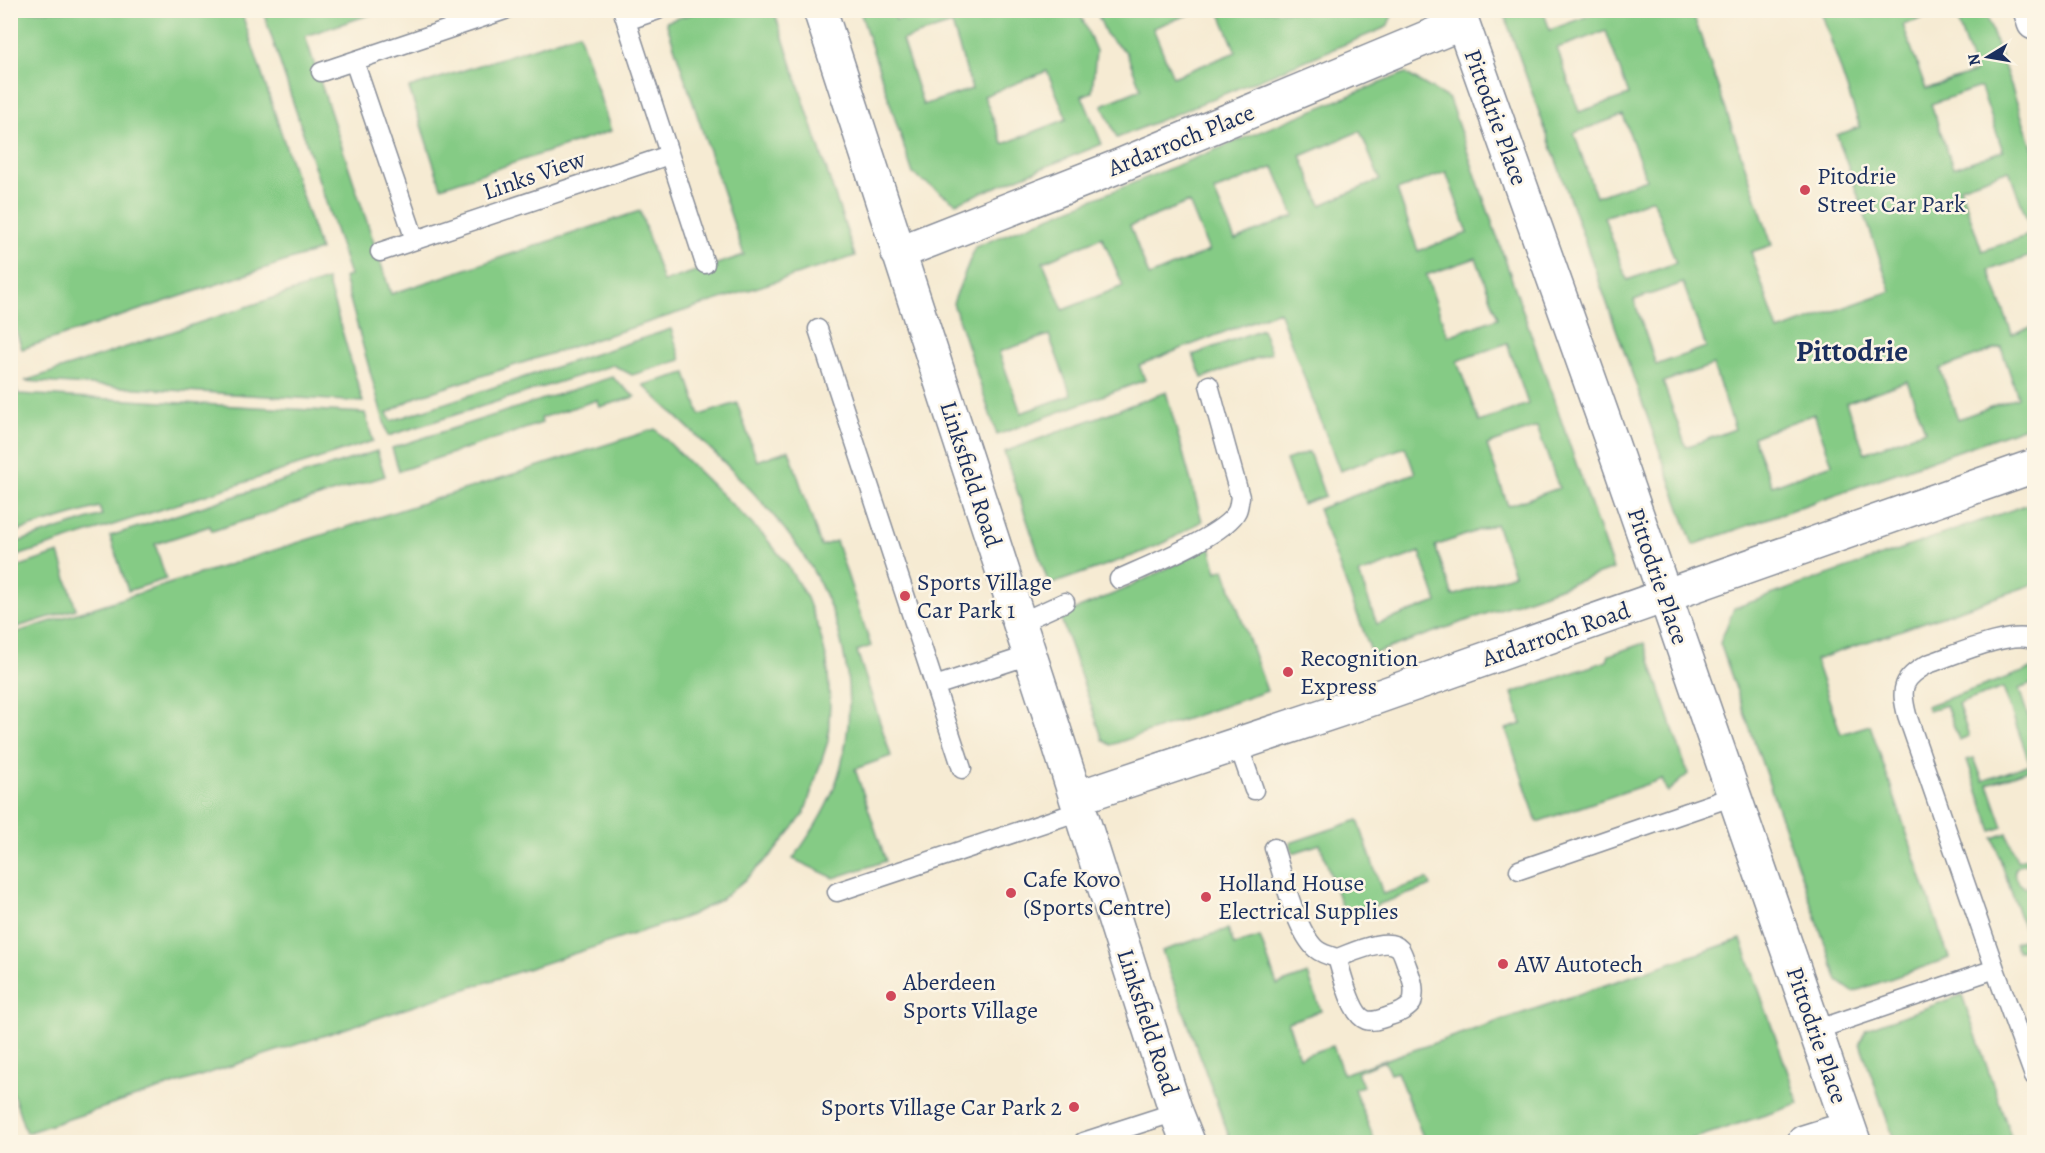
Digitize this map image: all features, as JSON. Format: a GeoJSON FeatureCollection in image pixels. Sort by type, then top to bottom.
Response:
{"type":"FeatureCollection","features":[{"type":"Feature","properties":{"kind":"street","name":"Linksfield Road"},"geometry":{"type":"LineString","coordinates":[[820,10],[1176,1112],[1188,1143]]}},
{"type":"Feature","properties":{"kind":"street"},"geometry":{"type":"LineString","coordinates":[[2030,10],[2034,23]]}},
{"type":"Feature","properties":{"kind":"street","name":"Ardarroch Place"},"geometry":{"type":"LineString","coordinates":[[898,253],[1119,166],[1460,17]]}},
{"type":"Feature","properties":{"kind":"street","name":"Pittodrie Place"},"geometry":{"type":"LineString","coordinates":[[1460,17],[1598,401],[1851,1135]]}},
{"type":"Feature","properties":{"kind":"street","name":"Ardarroch Road"},"geometry":{"type":"LineString","coordinates":[[1078,805],[1238,744],[2034,466]]}},
{"type":"Feature","properties":{"kind":"street"},"geometry":{"type":"LineString","coordinates":[[1804,1143],[1851,1135]]}},
{"type":"Feature","properties":{"kind":"lane"},"geometry":{"type":"LineString","coordinates":[[321,72],[505,10]]}},
{"type":"Feature","properties":{"kind":"lane"},"geometry":{"type":"LineString","coordinates":[[658,10],[624,16],[705,264]]}},
{"type":"Feature","properties":{"kind":"lane"},"geometry":{"type":"LineString","coordinates":[[354,61],[415,240]]}},
{"type":"Feature","properties":{"kind":"lane","name":"Links View"},"geometry":{"type":"LineString","coordinates":[[380,252],[669,154]]}},
{"type":"Feature","properties":{"kind":"lane"},"geometry":{"type":"LineString","coordinates":[[818,329],[962,769]]}},
{"type":"Feature","properties":{"kind":"lane"},"geometry":{"type":"LineString","coordinates":[[1119,579],[1208,536],[1228,523],[1238,511],[1240,497],[1209,385]]}},
{"type":"Feature","properties":{"kind":"lane"},"geometry":{"type":"LineString","coordinates":[[1019,623],[1065,603]]}},
{"type":"Feature","properties":{"kind":"lane"},"geometry":{"type":"LineString","coordinates":[[2034,640],[2027,637],[2004,639],[1928,664],[1907,679],[1902,690],[1907,715],[2034,1076]]}},
{"type":"Feature","properties":{"kind":"lane"},"geometry":{"type":"LineString","coordinates":[[935,686],[1030,655]]}},
{"type":"Feature","properties":{"kind":"lane"},"geometry":{"type":"LineString","coordinates":[[1238,744],[1254,790]]}},
{"type":"Feature","properties":{"kind":"lane"},"geometry":{"type":"LineString","coordinates":[[1519,870],[1734,796]]}},
{"type":"Feature","properties":{"kind":"lane"},"geometry":{"type":"LineString","coordinates":[[837,892],[1078,805]]}},
{"type":"Feature","properties":{"kind":"lane"},"geometry":{"type":"LineString","coordinates":[[1274,848],[1301,929],[1307,939],[1327,956],[1337,958],[1380,944],[1393,944],[1403,955],[1414,986],[1412,1003],[1402,1012],[1378,1020],[1364,1020],[1354,1008],[1337,958]]}},
{"type":"Feature","properties":{"kind":"lane"},"geometry":{"type":"LineString","coordinates":[[1816,1030],[1995,969]]}},
{"type":"Feature","properties":{"kind":"lane"},"geometry":{"type":"LineString","coordinates":[[1083,1143],[1176,1112]]}},
{"type":"Feature","properties":{"kind":"green space"},"geometry":{"type":"Polygon","coordinates":[[[10,11],[241,11],[320,250],[22,349],[10,313],[10,11]]]}},
{"type":"Feature","properties":{"kind":"green space"},"geometry":{"type":"Polygon","coordinates":[[[263,11],[381,11],[305,36],[391,294],[640,211],[663,282],[744,255],[666,22],[700,11],[774,11],[855,256],[416,397],[387,413],[391,421],[671,329],[681,360],[632,375],[613,365],[388,436],[344,278],[350,275],[263,11]]]}},
{"type":"Feature","properties":{"kind":"green space"},"geometry":{"type":"Polygon","coordinates":[[[860,11],[893,11],[896,20],[927,11],[1079,11],[1096,51],[1092,92],[1082,96],[1102,144],[956,203],[913,174],[860,11]],[[952,24],[902,40],[923,105],[972,89],[952,24]],[[1047,71],[984,96],[1003,144],[1067,119],[1047,71]]]}},
{"type":"Feature","properties":{"kind":"green space"},"geometry":{"type":"Polygon","coordinates":[[[1096,11],[1198,11],[1153,28],[1173,77],[1236,52],[1219,11],[1394,11],[1387,27],[1117,138],[1102,105],[1141,89],[1126,52],[1107,36],[1096,11]]]}},
{"type":"Feature","properties":{"kind":"green space"},"geometry":{"type":"Polygon","coordinates":[[[1503,11],[1543,11],[1550,30],[1599,11],[1692,11],[1772,245],[1751,252],[1778,331],[1891,291],[1837,135],[1860,127],[1821,11],[1944,11],[1903,25],[1926,89],[1975,72],[1954,11],[1985,11],[2034,152],[2034,255],[1989,270],[2012,334],[2034,326],[2034,424],[1693,545],[1503,11]],[[1606,31],[1557,48],[1579,112],[1629,95],[1606,31]],[[1981,88],[1931,104],[1953,168],[2003,151],[1981,88]],[[1623,115],[1574,133],[1596,197],[1646,179],[1623,115]],[[2009,170],[1960,187],[1982,251],[2032,234],[2009,170]],[[1653,199],[1604,217],[1627,280],[1676,263],[1653,199]],[[1683,283],[1634,300],[1656,365],[1706,347],[1683,283]],[[2001,347],[1940,369],[1958,419],[2018,397],[2001,347]],[[1713,365],[1663,382],[1686,447],[1735,429],[1713,365]],[[1907,381],[1846,403],[1865,453],[1925,430],[1907,381]],[[1814,414],[1753,437],[1772,486],[1832,464],[1814,414]]]}},
{"type":"Feature","properties":{"kind":"green space"},"geometry":{"type":"Polygon","coordinates":[[[579,33],[611,131],[441,187],[409,88],[579,33]]]}},
{"type":"Feature","properties":{"kind":"green space"},"geometry":{"type":"Polygon","coordinates":[[[1405,73],[1449,99],[1613,569],[1372,654],[1318,509],[1415,473],[1405,447],[1340,471],[1279,311],[1139,365],[1145,380],[997,435],[953,303],[975,247],[1405,73]],[[1360,131],[1301,156],[1321,205],[1380,180],[1360,131]],[[1274,167],[1214,191],[1235,240],[1294,216],[1274,167]],[[1446,172],[1397,190],[1418,251],[1468,233],[1446,172]],[[1189,202],[1130,226],[1149,276],[1209,251],[1189,202]],[[1102,237],[1043,262],[1063,310],[1123,286],[1102,237]],[[1476,258],[1426,275],[1448,336],[1498,318],[1476,258]],[[1049,335],[999,352],[1021,413],[1071,395],[1049,335]],[[1507,343],[1457,361],[1479,422],[1528,404],[1507,343]],[[1537,427],[1487,445],[1508,506],[1559,488],[1537,427]],[[1496,524],[1435,546],[1453,596],[1514,574],[1496,524]],[[1420,552],[1359,574],[1377,624],[1437,602],[1420,552]]]}},
{"type":"Feature","properties":{"kind":"green space"},"geometry":{"type":"Polygon","coordinates":[[[327,280],[363,402],[25,381],[327,280]]]}},
{"type":"Feature","properties":{"kind":"green space"},"geometry":{"type":"Polygon","coordinates":[[[1262,329],[1271,353],[1202,378],[1193,355],[1262,329]]]}},
{"type":"Feature","properties":{"kind":"green space"},"geometry":{"type":"Polygon","coordinates":[[[686,373],[700,415],[737,403],[757,461],[789,450],[821,546],[836,541],[871,646],[857,651],[891,756],[855,769],[886,861],[834,878],[793,859],[826,807],[843,758],[848,728],[849,698],[840,637],[818,580],[786,530],[748,486],[643,385],[686,373]]]}},
{"type":"Feature","properties":{"kind":"green space"},"geometry":{"type":"Polygon","coordinates":[[[11,377],[18,394],[365,413],[373,441],[11,558],[11,544],[102,515],[99,507],[11,533],[11,377]]]}},
{"type":"Feature","properties":{"kind":"green space"},"geometry":{"type":"Polygon","coordinates":[[[612,377],[635,397],[599,407],[597,400],[541,418],[542,423],[399,471],[392,448],[612,377]]]}},
{"type":"Feature","properties":{"kind":"green space"},"geometry":{"type":"Polygon","coordinates":[[[1166,392],[1202,521],[1166,542],[1135,555],[1049,585],[1004,452],[1166,392]]]}},
{"type":"Feature","properties":{"kind":"green space"},"geometry":{"type":"Polygon","coordinates":[[[655,429],[765,537],[786,563],[807,598],[819,629],[827,661],[830,703],[828,741],[804,814],[774,852],[720,900],[689,916],[26,1133],[10,1084],[11,634],[655,429]]]}},
{"type":"Feature","properties":{"kind":"green space"},"geometry":{"type":"Polygon","coordinates":[[[377,451],[385,476],[212,531],[210,526],[155,544],[166,579],[128,591],[110,536],[377,451]]]}},
{"type":"Feature","properties":{"kind":"green space"},"geometry":{"type":"Polygon","coordinates":[[[1309,452],[1325,496],[1302,504],[1286,460],[1309,452]]]}},
{"type":"Feature","properties":{"kind":"green space"},"geometry":{"type":"Polygon","coordinates":[[[2034,502],[2034,584],[1815,660],[1841,734],[1870,725],[1949,958],[1853,992],[1838,981],[1720,643],[1734,608],[2034,502]]]}},
{"type":"Feature","properties":{"kind":"green space"},"geometry":{"type":"Polygon","coordinates":[[[1210,547],[1217,572],[1224,569],[1267,691],[1111,745],[1103,740],[1060,616],[1123,590],[1210,547]]]}},
{"type":"Feature","properties":{"kind":"green space"},"geometry":{"type":"Polygon","coordinates":[[[59,553],[76,609],[11,629],[11,569],[59,553]]]}},
{"type":"Feature","properties":{"kind":"green space"},"geometry":{"type":"Polygon","coordinates":[[[1644,643],[1688,774],[1667,792],[1662,779],[1537,822],[1506,729],[1522,724],[1512,693],[1607,661],[1609,655],[1644,643]]]}},
{"type":"Feature","properties":{"kind":"green space"},"geometry":{"type":"Polygon","coordinates":[[[2034,668],[2034,683],[2019,689],[2034,734],[2034,770],[2033,768],[1988,784],[2003,827],[1992,831],[1967,760],[1974,758],[1983,781],[2030,764],[2003,688],[1958,704],[1969,736],[1959,740],[1946,705],[1928,711],[1926,706],[2034,668]]]}},
{"type":"Feature","properties":{"kind":"green space"},"geometry":{"type":"Polygon","coordinates":[[[1358,820],[1383,894],[1428,879],[1431,886],[1345,916],[1320,844],[1293,853],[1290,843],[1358,820]]]}},
{"type":"Feature","properties":{"kind":"green space"},"geometry":{"type":"Polygon","coordinates":[[[2007,833],[2017,861],[2034,855],[2034,865],[2022,864],[2015,870],[2016,879],[2020,883],[2026,888],[2030,883],[2034,887],[2034,945],[2018,951],[2014,943],[2027,938],[1993,838],[2007,833]]]}},
{"type":"Feature","properties":{"kind":"green space"},"geometry":{"type":"Polygon","coordinates":[[[1228,929],[1234,945],[1260,937],[1277,985],[1308,974],[1321,1011],[1288,1022],[1299,1057],[1333,1046],[1343,1074],[1741,939],[1799,1104],[1683,1142],[1425,1142],[1397,1072],[1390,1074],[1384,1061],[1357,1072],[1363,1086],[1354,1089],[1375,1142],[1231,1142],[1162,951],[1228,929]]]}},
{"type":"Feature","properties":{"kind":"green space"},"geometry":{"type":"Polygon","coordinates":[[[1962,995],[2011,1136],[1993,1142],[1895,1142],[1860,1043],[1866,1029],[1962,995]]]}},
{"type":"Feature","properties":{"kind":"place","name":"Pitodrie Street Car Park"},"geometry":{"type":"Point","coordinates":[1805,190]}},
{"type":"Feature","properties":{"kind":"place","name":"Sports Village Car Park 1"},"geometry":{"type":"Point","coordinates":[905,596]}},
{"type":"Feature","properties":{"kind":"place","name":"Recognition Express"},"geometry":{"type":"Point","coordinates":[1288,672]}},
{"type":"Feature","properties":{"kind":"place","name":"Cafe Kovo (Sports Centre)"},"geometry":{"type":"Point","coordinates":[1011,893]}},
{"type":"Feature","properties":{"kind":"place","name":"Holland House Electrical Supplies"},"geometry":{"type":"Point","coordinates":[1206,897]}},
{"type":"Feature","properties":{"kind":"place","name":"AW Autotech"},"geometry":{"type":"Point","coordinates":[1503,964]}},
{"type":"Feature","properties":{"kind":"place","name":"Aberdeen Sports Village"},"geometry":{"type":"Point","coordinates":[891,996]}},
{"type":"Feature","properties":{"kind":"place","name":"Sports Village Car Park 2"},"geometry":{"type":"Point","coordinates":[1074,1107]}},
{"type":"Feature","properties":{"kind":"district","name":"Pittodrie"},"geometry":{"type":"Point","coordinates":[1852,351]}}]}
